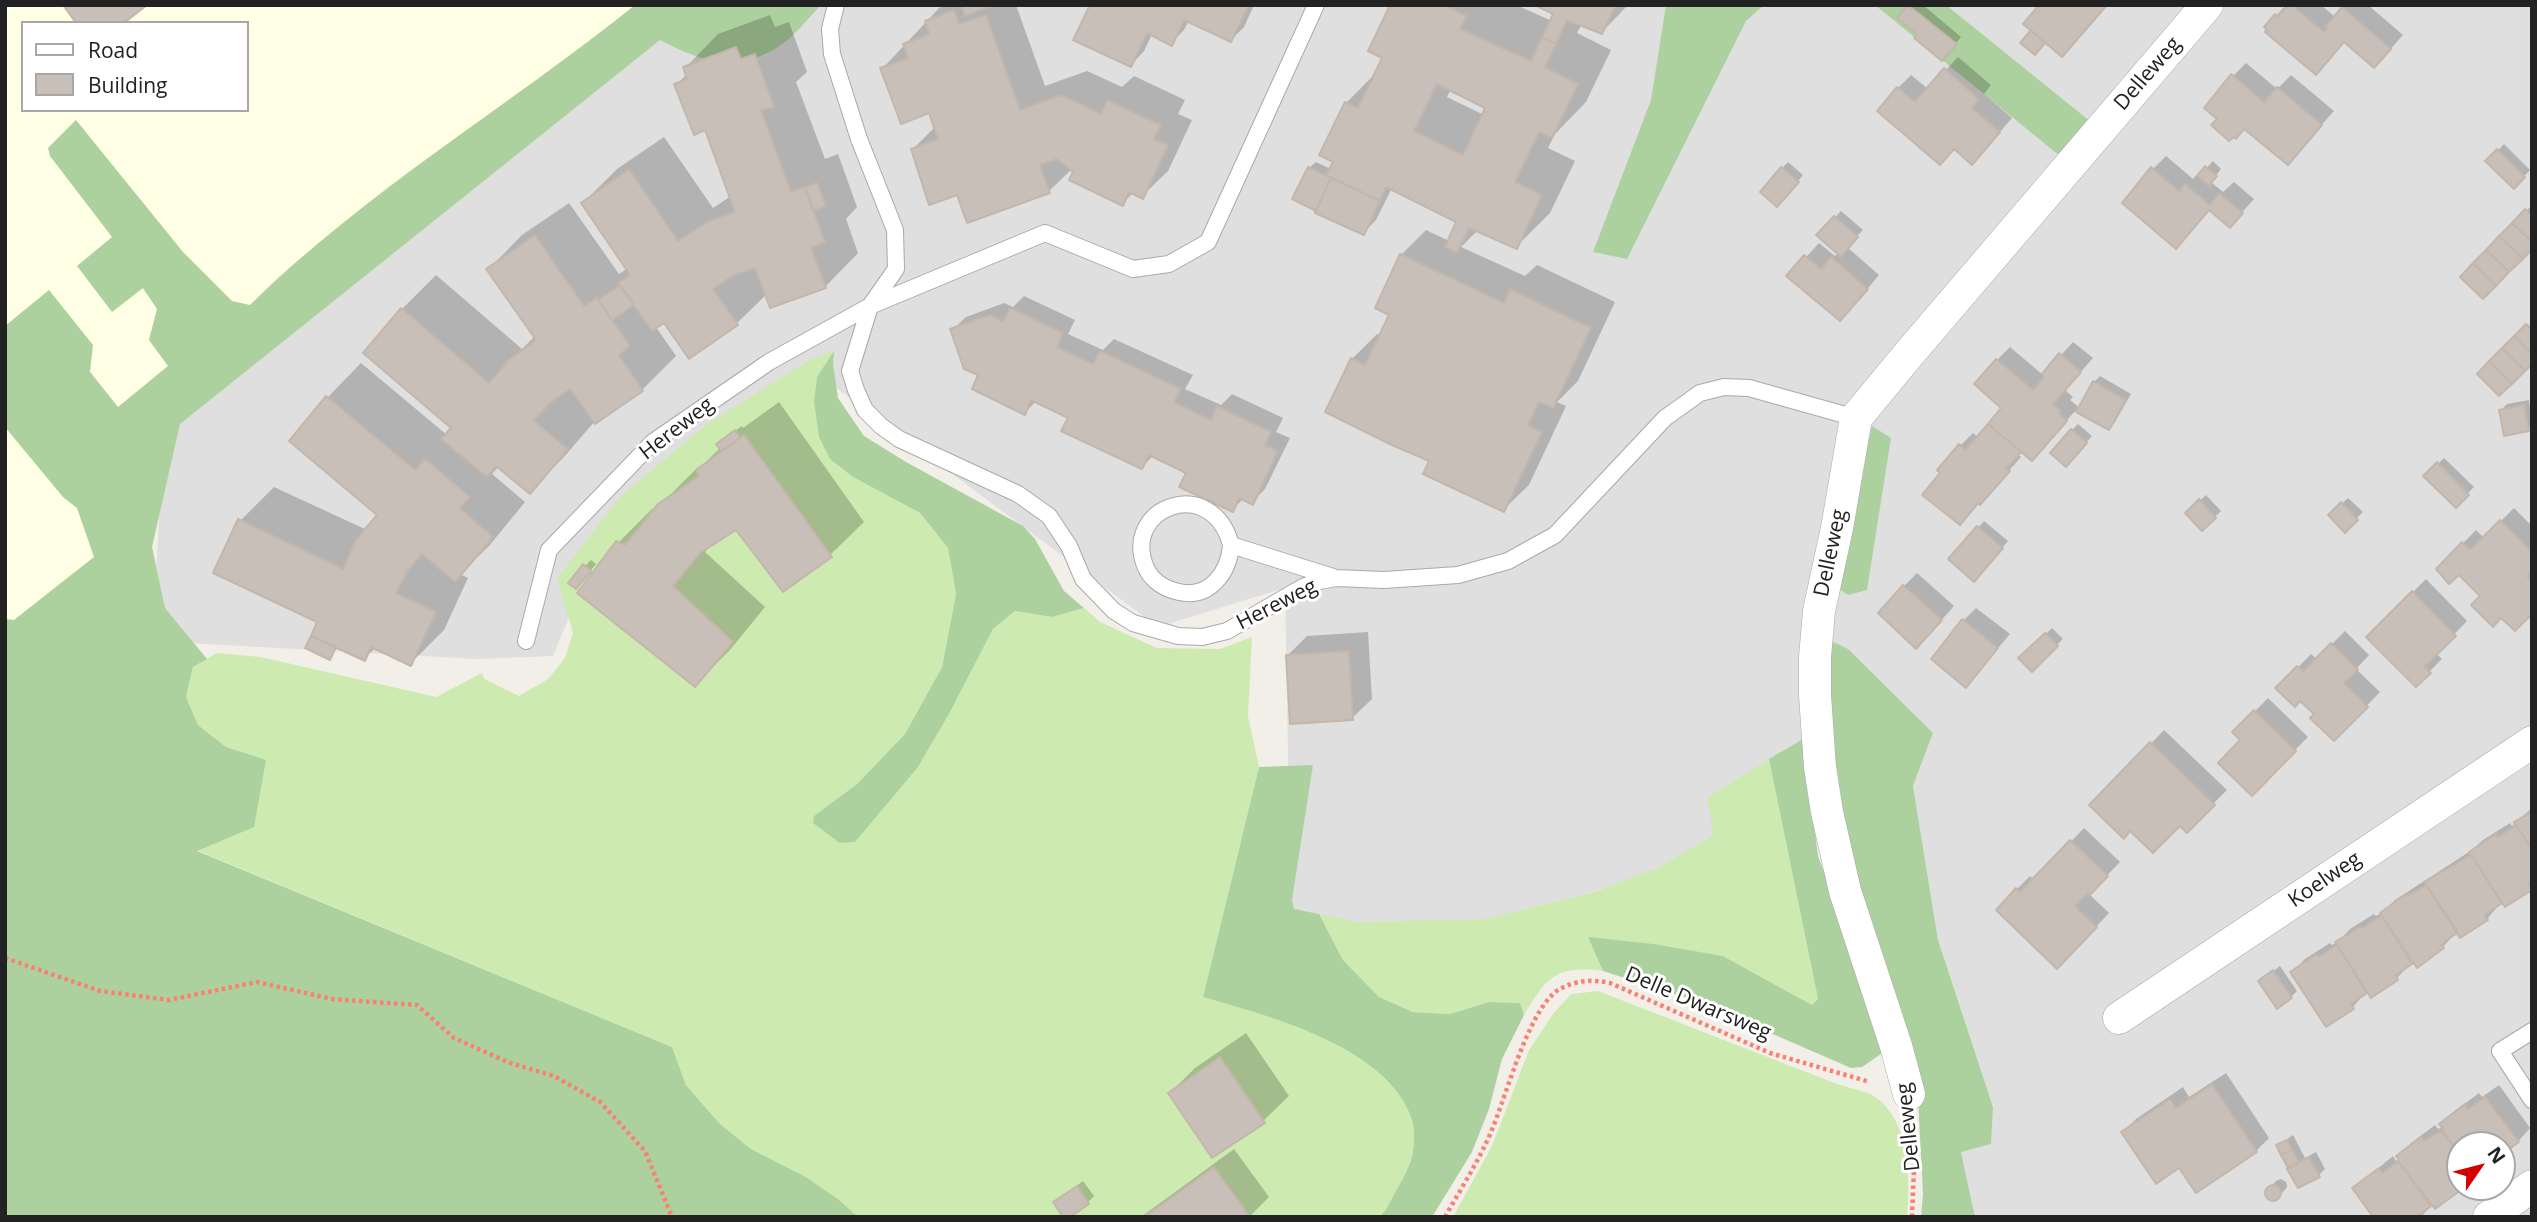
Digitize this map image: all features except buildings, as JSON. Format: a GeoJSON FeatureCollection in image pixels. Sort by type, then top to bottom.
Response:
{"type":"FeatureCollection","features":[{"type":"Feature","properties":{"kind":"street","name":"Delleweg"},"geometry":{"type":"LineString","coordinates":[[1909,1094],[1845,891],[1820,767],[1815,695],[1819,611],[1856,418],[2207,5]]}},
{"type":"Feature","properties":{"kind":"street","name":"Koelweg"},"geometry":{"type":"LineString","coordinates":[[2119,1018],[2532,742]]}},
{"type":"Feature","properties":{"kind":"street"},"geometry":{"type":"LineString","coordinates":[[2489,1217],[2532,1186]]}},
{"type":"Feature","properties":{"kind":"lane","name":"Hereweg"},"geometry":{"type":"LineString","coordinates":[[836,5],[830,29],[832,54],[859,139],[895,230],[896,269],[870,306],[850,371],[865,410],[899,439],[1018,495],[1049,516],[1069,546],[1083,579],[1114,611],[1133,624],[1178,636],[1202,637],[1227,631],[1303,587],[1336,578],[1384,580],[1458,575],[1508,561],[1555,535],[1665,418],[1700,393],[1724,387],[1749,388],[1856,418]]}},
{"type":"Feature","properties":{"kind":"lane","name":"Hereweg"},"geometry":{"type":"LineString","coordinates":[[526,641],[549,550],[653,443],[769,362],[870,306],[1045,233],[1133,270],[1169,264],[1208,242],[1316,5]]}},
{"type":"Feature","properties":{"kind":"lane"},"geometry":{"type":"LineString","coordinates":[[1194,504],[1219,518],[1227,530],[1231,545],[1230,559],[1224,573],[1214,584],[1185,594],[1171,591],[1158,583],[1148,572],[1142,558],[1141,543],[1145,529],[1153,517],[1165,508],[1194,504]]}},
{"type":"Feature","properties":{"kind":"lane"},"geometry":{"type":"LineString","coordinates":[[1231,545],[1336,578]]}},
{"type":"Feature","properties":{"kind":"lane"},"geometry":{"type":"LineString","coordinates":[[2532,1031],[2500,1051],[2532,1100]]}},
{"type":"Feature","properties":{"kind":"path"},"geometry":{"type":"LineString","coordinates":[[5,958],[100,991],[169,1000],[257,982],[332,999],[417,1005],[454,1038],[510,1063],[554,1076],[600,1102],[645,1151],[672,1217]]}},
{"type":"Feature","properties":{"kind":"path","name":"Delle Dwarsweg"},"geometry":{"type":"LineString","coordinates":[[1445,1217],[1487,1141],[1532,1026],[1544,1005],[1558,991],[1581,981],[1610,983],[1770,1053],[1909,1094]]}},
{"type":"Feature","properties":{"kind":"path","name":"Delleweg"},"geometry":{"type":"LineString","coordinates":[[1909,1094],[1915,1143],[1913,1217]]}},
{"type":"Feature","properties":{"kind":"shaded area"},"geometry":{"type":"Polygon","coordinates":[[[5,5],[635,5],[569,58],[390,185],[279,276],[250,305],[232,302],[183,252],[75,120],[48,148],[50,156],[113,237],[78,266],[142,288],[157,308],[149,340],[168,366],[118,407],[90,371],[49,290],[5,326],[5,5]]]}},
{"type":"Feature","properties":{"kind":"shaded area"},"geometry":{"type":"Polygon","coordinates":[[[777,5],[2532,5],[2532,1217],[1975,1217],[1961,1151],[1993,1107],[1938,940],[1913,786],[1933,733],[1827,700],[1749,838],[1517,918],[1291,928],[1285,588],[1158,627],[803,363],[611,516],[553,656],[477,659],[152,641],[164,435],[665,35],[777,5]]]}},
{"type":"Feature","properties":{"kind":"shaded area"},"geometry":{"type":"Polygon","coordinates":[[[5,427],[63,497],[77,508],[94,557],[14,620],[5,619],[5,427]]]}},
{"type":"Feature","properties":{"kind":"green space"},"geometry":{"type":"Polygon","coordinates":[[[635,5],[821,5],[784,43],[747,60],[732,62],[704,59],[660,40],[180,424],[152,547],[165,608],[207,659],[193,667],[186,697],[198,725],[226,747],[266,760],[254,827],[197,851],[672,1047],[686,1085],[720,1124],[751,1149],[806,1177],[858,1217],[5,1217],[5,619],[14,620],[94,557],[77,508],[63,497],[5,427],[5,326],[49,290],[93,345],[90,372],[118,407],[168,366],[149,340],[157,309],[143,288],[112,312],[77,266],[112,237],[50,156],[48,148],[76,120],[183,252],[232,301],[250,305],[341,224],[635,5]]]}},
{"type":"Feature","properties":{"kind":"green space"},"geometry":{"type":"Polygon","coordinates":[[[1666,5],[1764,5],[1746,21],[1627,259],[1593,252],[1651,100],[1666,5]]]}},
{"type":"Feature","properties":{"kind":"green space"},"geometry":{"type":"Polygon","coordinates":[[[1875,5],[1946,5],[2091,122],[2061,157],[1875,5]]]}},
{"type":"Feature","properties":{"kind":"green space"},"geometry":{"type":"Polygon","coordinates":[[[834,351],[817,377],[853,477],[920,513],[948,548],[956,594],[942,667],[905,734],[857,784],[814,816],[918,767],[993,629],[1015,611],[1052,617],[1084,608],[1100,622],[1157,648],[1220,649],[1252,637],[1248,716],[1259,767],[1203,997],[1260,1014],[1323,1038],[1353,1054],[1379,1073],[1399,1095],[1413,1124],[1413,1152],[1386,1211],[1379,1217],[858,1217],[806,1177],[751,1149],[720,1124],[686,1085],[672,1047],[196,850],[266,761],[226,747],[198,725],[186,697],[193,667],[217,653],[261,657],[436,697],[482,673],[484,679],[519,696],[548,679],[565,658],[573,633],[557,578],[621,496],[707,424],[809,360],[834,351]]]}},
{"type":"Feature","properties":{"kind":"green space"},"geometry":{"type":"Polygon","coordinates":[[[834,351],[838,398],[864,436],[1023,526],[1035,539],[1064,591],[1084,608],[1052,617],[1015,611],[993,629],[918,767],[855,842],[840,843],[813,823],[814,816],[857,784],[905,734],[942,667],[956,594],[948,548],[920,513],[853,477],[830,459],[819,437],[814,402],[817,377],[834,351]]]}},
{"type":"Feature","properties":{"kind":"green space"},"geometry":{"type":"Polygon","coordinates":[[[1872,426],[1891,438],[1867,590],[1848,595],[1836,587],[1872,426]]]}},
{"type":"Feature","properties":{"kind":"green space"},"geometry":{"type":"Polygon","coordinates":[[[1825,638],[1848,649],[1933,733],[1913,786],[1938,940],[1993,1107],[1991,1144],[1961,1152],[1975,1217],[1921,1217],[1923,1194],[1918,1099],[1836,816],[1825,638]]]}},
{"type":"Feature","properties":{"kind":"green space"},"geometry":{"type":"Polygon","coordinates":[[[1803,739],[1818,856],[1885,1043],[1881,1054],[1862,1067],[1851,1068],[1699,1002],[1603,971],[1588,937],[1653,944],[1723,956],[1812,1005],[1818,999],[1769,759],[1803,739]]]}},
{"type":"Feature","properties":{"kind":"green space"},"geometry":{"type":"Polygon","coordinates":[[[1769,759],[1818,999],[1812,1005],[1723,956],[1589,938],[1603,971],[1574,970],[1554,976],[1539,991],[1524,1015],[1520,1003],[1489,1002],[1451,1014],[1413,1012],[1379,997],[1343,960],[1319,914],[1358,922],[1484,919],[1591,893],[1657,868],[1714,835],[1707,798],[1769,759]]]}},
{"type":"Feature","properties":{"kind":"green space"},"geometry":{"type":"Polygon","coordinates":[[[1313,765],[1292,900],[1294,909],[1319,914],[1343,960],[1379,997],[1413,1012],[1450,1014],[1489,1002],[1520,1003],[1524,1015],[1502,1059],[1489,1109],[1472,1152],[1432,1217],[1379,1217],[1386,1210],[1409,1166],[1413,1152],[1414,1128],[1399,1095],[1379,1073],[1353,1054],[1323,1038],[1260,1014],[1203,997],[1259,767],[1313,765]]]}},
{"type":"Feature","properties":{"kind":"green space"},"geometry":{"type":"Polygon","coordinates":[[[1598,991],[1874,1096],[1889,1110],[1902,1138],[1908,1170],[1907,1217],[1453,1217],[1492,1146],[1529,1050],[1553,1014],[1571,994],[1598,991]]]}}]}
